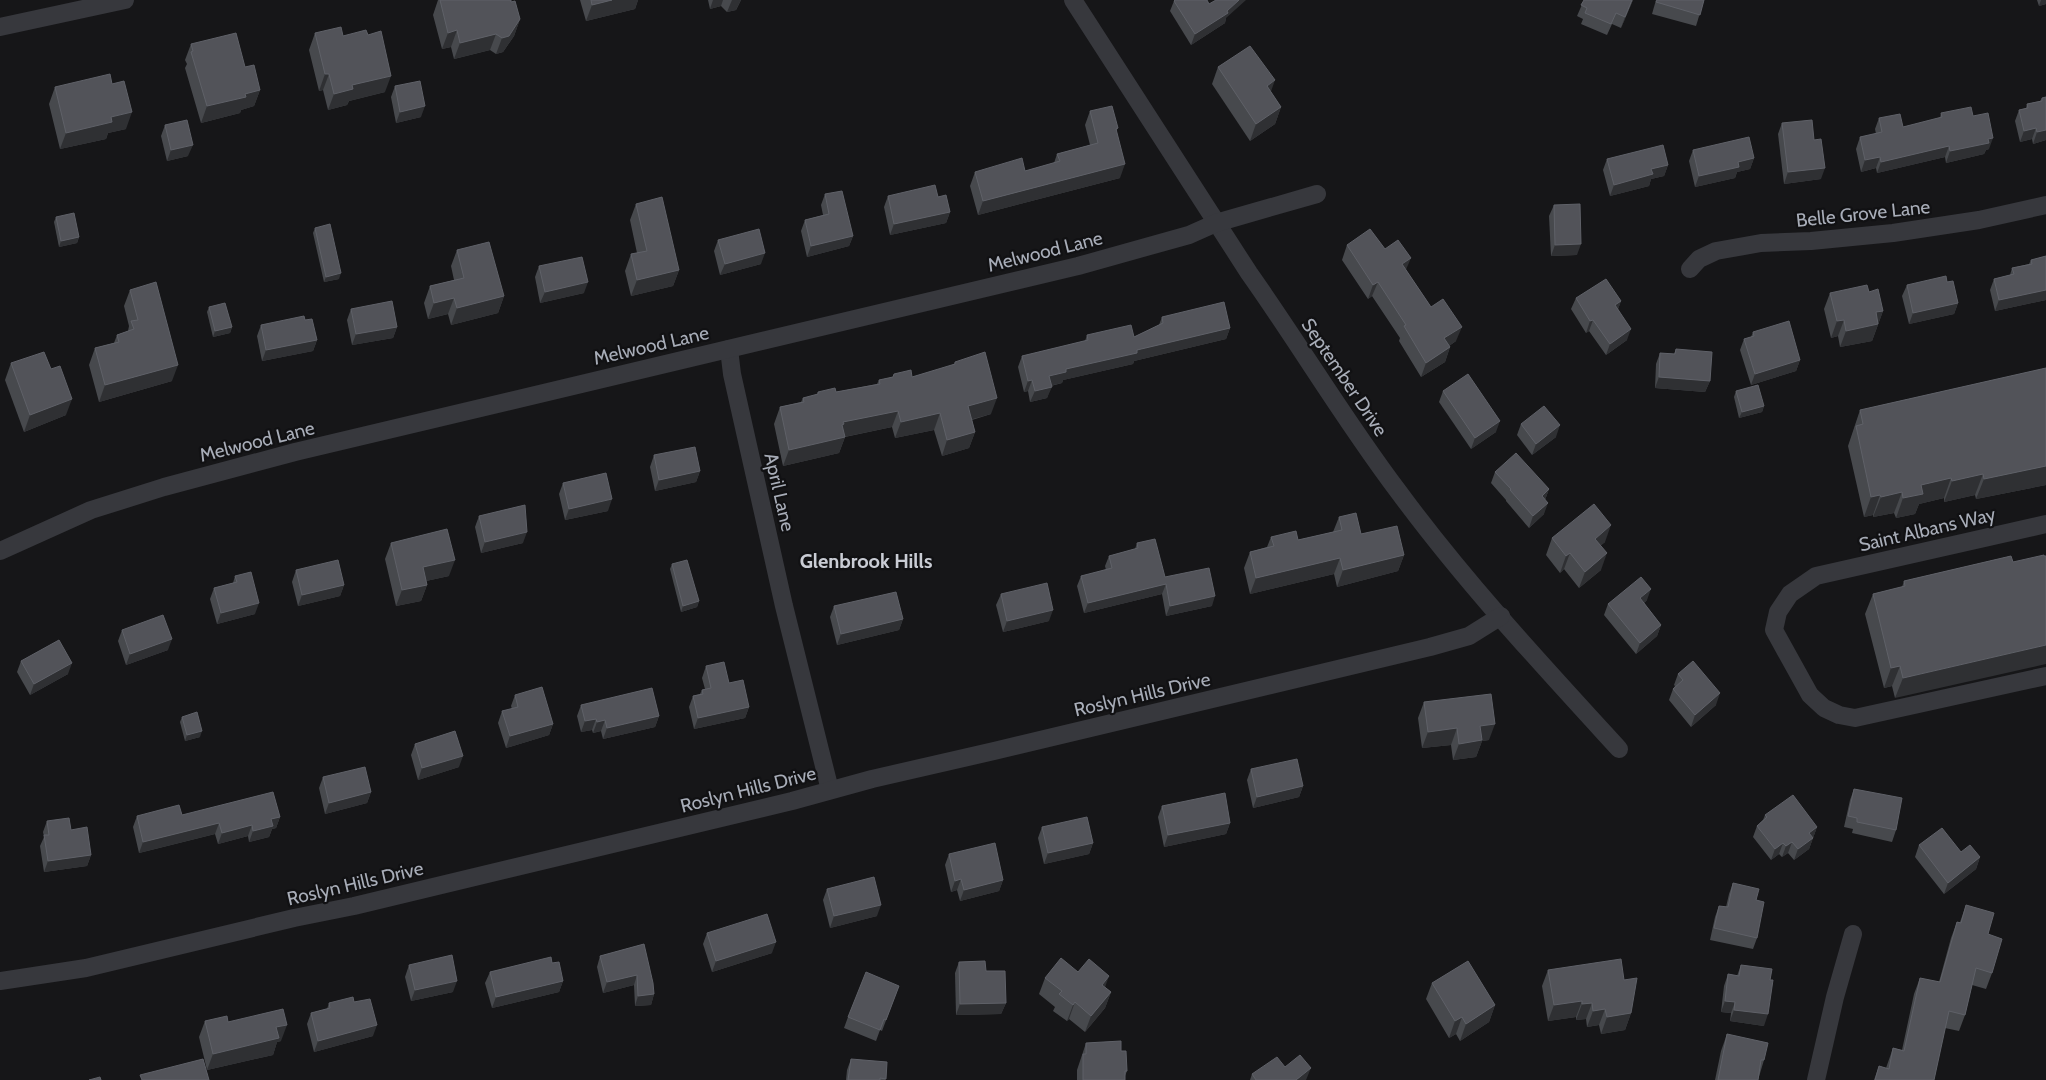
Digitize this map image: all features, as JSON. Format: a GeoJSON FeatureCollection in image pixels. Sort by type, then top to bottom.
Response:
{"type":"FeatureCollection","features":[{"type":"Feature","properties":{"kind":"street","name":"September Drive"},"geometry":{"type":"LineString","coordinates":[[1073,0],[1216,223],[1338,406],[1398,492],[1466,577],[1619,749]]}},
{"type":"Feature","properties":{"kind":"street"},"geometry":{"type":"LineString","coordinates":[[0,27],[119,1]]}},
{"type":"Feature","properties":{"kind":"street","name":"Melwood Lane"},"geometry":{"type":"LineString","coordinates":[[0,551],[91,510],[164,486],[295,452],[1078,266],[1189,236],[1216,223],[1317,194]]}},
{"type":"Feature","properties":{"kind":"street","name":"Belle Grove Lane"},"geometry":{"type":"LineString","coordinates":[[1690,269],[1699,259],[1716,251],[1761,243],[1811,241],[1893,233],[1979,220],[2046,205]]}},
{"type":"Feature","properties":{"kind":"street","name":"April Lane"},"geometry":{"type":"LineString","coordinates":[[729,349],[732,374],[784,606],[830,790]]}},
{"type":"Feature","properties":{"kind":"street","name":"Saint Albans Way"},"geometry":{"type":"LineString","coordinates":[[2046,524],[1816,576],[1790,594],[1778,612],[1774,630],[1810,695],[1824,708],[1839,715],[1855,718],[2046,676]]}},
{"type":"Feature","properties":{"kind":"street","name":"Roslyn Hills Drive"},"geometry":{"type":"LineString","coordinates":[[0,981],[30,978],[86,968],[294,918],[411,893],[792,801],[830,790],[1430,647],[1469,636],[1501,616]]}},
{"type":"Feature","properties":{"kind":"street"},"geometry":{"type":"LineString","coordinates":[[1816,1080],[1835,997],[1853,934]]}},
{"type":"Feature","properties":{"kind":"building"},"geometry":{"type":"Polygon","coordinates":[[[440,0],[511,0],[511,2],[515,1],[520,19],[509,36],[502,38],[496,34],[460,43],[457,30],[448,33],[440,0]]]}},
{"type":"Feature","properties":{"kind":"building"},"geometry":{"type":"Polygon","coordinates":[[[591,0],[612,0],[592,5],[591,0]]]}},
{"type":"Feature","properties":{"kind":"building"},"geometry":{"type":"Polygon","coordinates":[[[1175,0],[1207,0],[1209,4],[1216,0],[1239,0],[1227,11],[1228,13],[1195,34],[1175,0]]]}},
{"type":"Feature","properties":{"kind":"building"},"geometry":{"type":"Polygon","coordinates":[[[1584,0],[1632,0],[1625,17],[1616,13],[1611,24],[1585,13],[1587,8],[1581,5],[1584,0]]]}},
{"type":"Feature","properties":{"kind":"building"},"geometry":{"type":"Polygon","coordinates":[[[1657,0],[1704,0],[1700,15],[1656,2],[1657,0]]]}},
{"type":"Feature","properties":{"kind":"building"},"geometry":{"type":"Polygon","coordinates":[[[341,27],[343,36],[366,30],[368,35],[381,31],[391,76],[352,85],[353,89],[334,94],[329,74],[325,74],[315,33],[341,27]]]}},
{"type":"Feature","properties":{"kind":"building"},"geometry":{"type":"Polygon","coordinates":[[[236,33],[245,67],[254,65],[260,90],[245,94],[246,97],[207,106],[191,52],[193,51],[191,44],[236,33]]]}},
{"type":"Feature","properties":{"kind":"building"},"geometry":{"type":"Polygon","coordinates":[[[1250,46],[1275,80],[1267,86],[1281,107],[1256,124],[1218,67],[1250,46]]]}},
{"type":"Feature","properties":{"kind":"building"},"geometry":{"type":"Polygon","coordinates":[[[110,74],[112,84],[124,81],[132,112],[111,117],[112,122],[66,133],[55,87],[110,74]]]}},
{"type":"Feature","properties":{"kind":"building"},"geometry":{"type":"Polygon","coordinates":[[[420,81],[425,106],[400,112],[395,86],[420,81]]]}},
{"type":"Feature","properties":{"kind":"building"},"geometry":{"type":"Polygon","coordinates":[[[2046,97],[2046,130],[2037,132],[2036,128],[2024,131],[2019,110],[2028,108],[2027,104],[2042,101],[2042,98],[2046,97]]]}},
{"type":"Feature","properties":{"kind":"building"},"geometry":{"type":"Polygon","coordinates":[[[1112,106],[1125,164],[983,201],[975,172],[1022,158],[1025,171],[1060,161],[1057,154],[1098,143],[1090,111],[1112,106]]]}},
{"type":"Feature","properties":{"kind":"building"},"geometry":{"type":"Polygon","coordinates":[[[1971,107],[1973,116],[1988,113],[1993,138],[1988,139],[1989,143],[1950,151],[1949,146],[1881,162],[1880,157],[1865,160],[1860,137],[1882,132],[1879,118],[1900,114],[1903,127],[1942,117],[1941,113],[1971,107]]]}},
{"type":"Feature","properties":{"kind":"building"},"geometry":{"type":"Polygon","coordinates":[[[187,120],[193,145],[171,150],[165,125],[187,120]]]}},
{"type":"Feature","properties":{"kind":"building"},"geometry":{"type":"Polygon","coordinates":[[[1812,120],[1814,140],[1821,139],[1825,168],[1788,172],[1782,123],[1812,120]]]}},
{"type":"Feature","properties":{"kind":"building"},"geometry":{"type":"Polygon","coordinates":[[[1749,137],[1754,158],[1738,162],[1739,167],[1699,176],[1693,150],[1749,137]]]}},
{"type":"Feature","properties":{"kind":"building"},"geometry":{"type":"Polygon","coordinates":[[[1663,145],[1668,165],[1651,169],[1653,174],[1614,185],[1607,159],[1663,145]]]}},
{"type":"Feature","properties":{"kind":"building"},"geometry":{"type":"Polygon","coordinates":[[[935,185],[938,197],[946,195],[950,212],[894,224],[888,196],[935,185]]]}},
{"type":"Feature","properties":{"kind":"building"},"geometry":{"type":"Polygon","coordinates":[[[842,191],[853,236],[811,246],[805,220],[829,214],[825,194],[842,191]]]}},
{"type":"Feature","properties":{"kind":"building"},"geometry":{"type":"Polygon","coordinates":[[[662,197],[679,270],[637,280],[631,254],[647,251],[636,204],[662,197]]]}},
{"type":"Feature","properties":{"kind":"building"},"geometry":{"type":"Polygon","coordinates":[[[1580,204],[1581,244],[1555,245],[1554,205],[1580,204]]]}},
{"type":"Feature","properties":{"kind":"building"},"geometry":{"type":"Polygon","coordinates":[[[74,213],[79,237],[61,241],[56,217],[74,213]]]}},
{"type":"Feature","properties":{"kind":"building"},"geometry":{"type":"Polygon","coordinates":[[[330,224],[341,273],[326,277],[315,228],[330,224]]]}},
{"type":"Feature","properties":{"kind":"building"},"geometry":{"type":"Polygon","coordinates":[[[759,229],[765,253],[725,264],[718,240],[759,229]]]}},
{"type":"Feature","properties":{"kind":"building"},"geometry":{"type":"Polygon","coordinates":[[[1370,229],[1385,249],[1398,240],[1411,258],[1402,264],[1431,307],[1443,299],[1462,327],[1444,338],[1450,347],[1426,363],[1404,326],[1406,325],[1378,282],[1373,285],[1347,245],[1370,229]]]}},
{"type":"Feature","properties":{"kind":"building"},"geometry":{"type":"Polygon","coordinates":[[[489,242],[504,296],[457,308],[454,298],[434,303],[430,286],[464,278],[457,250],[489,242]]]}},
{"type":"Feature","properties":{"kind":"building"},"geometry":{"type":"Polygon","coordinates":[[[2046,256],[2046,290],[1999,300],[1994,279],[2014,274],[2012,268],[2032,264],[2031,260],[2046,256]]]}},
{"type":"Feature","properties":{"kind":"building"},"geometry":{"type":"Polygon","coordinates":[[[582,257],[588,282],[545,292],[539,266],[582,257]]]}},
{"type":"Feature","properties":{"kind":"building"},"geometry":{"type":"Polygon","coordinates":[[[1946,276],[1947,282],[1953,281],[1958,303],[1913,313],[1907,285],[1946,276]]]}},
{"type":"Feature","properties":{"kind":"building"},"geometry":{"type":"Polygon","coordinates":[[[1606,279],[1621,301],[1615,305],[1631,329],[1610,344],[1593,320],[1590,321],[1576,298],[1606,279]]]}},
{"type":"Feature","properties":{"kind":"building"},"geometry":{"type":"Polygon","coordinates":[[[156,282],[178,365],[105,385],[95,348],[119,342],[117,335],[134,329],[131,321],[138,320],[130,290],[156,282]]]}},
{"type":"Feature","properties":{"kind":"building"},"geometry":{"type":"Polygon","coordinates":[[[1867,285],[1869,292],[1878,289],[1883,311],[1876,312],[1878,324],[1846,331],[1844,320],[1837,321],[1830,293],[1867,285]]]}},
{"type":"Feature","properties":{"kind":"building"},"geometry":{"type":"Polygon","coordinates":[[[392,301],[397,327],[356,334],[351,309],[392,301]]]}},
{"type":"Feature","properties":{"kind":"building"},"geometry":{"type":"Polygon","coordinates":[[[1224,302],[1230,328],[1137,350],[1137,353],[1066,369],[1066,372],[1049,376],[1052,387],[1035,391],[1032,380],[1028,381],[1022,356],[1088,340],[1087,335],[1131,325],[1134,337],[1163,323],[1162,317],[1224,302]]]}},
{"type":"Feature","properties":{"kind":"building"},"geometry":{"type":"Polygon","coordinates":[[[225,303],[232,327],[215,331],[209,307],[225,303]]]}},
{"type":"Feature","properties":{"kind":"building"},"geometry":{"type":"Polygon","coordinates":[[[304,316],[305,320],[312,319],[317,340],[266,350],[261,325],[304,316]]]}},
{"type":"Feature","properties":{"kind":"building"},"geometry":{"type":"Polygon","coordinates":[[[1789,321],[1800,360],[1755,374],[1744,339],[1754,336],[1753,332],[1789,321]]]}},
{"type":"Feature","properties":{"kind":"building"},"geometry":{"type":"Polygon","coordinates":[[[1676,349],[1712,352],[1710,381],[1659,377],[1660,353],[1675,354],[1676,349]]]}},
{"type":"Feature","properties":{"kind":"building"},"geometry":{"type":"Polygon","coordinates":[[[44,352],[51,369],[60,366],[72,399],[30,415],[11,363],[44,352]]]}},
{"type":"Feature","properties":{"kind":"building"},"geometry":{"type":"Polygon","coordinates":[[[985,352],[997,398],[968,406],[975,432],[947,440],[940,413],[901,422],[898,411],[843,422],[845,437],[789,450],[780,407],[804,402],[803,398],[835,388],[836,392],[880,384],[879,380],[911,370],[912,377],[955,364],[955,362],[985,352]]]}},
{"type":"Feature","properties":{"kind":"building"},"geometry":{"type":"Polygon","coordinates":[[[2046,368],[2046,466],[1984,479],[1983,474],[1952,481],[1951,478],[1921,485],[1923,494],[1903,498],[1902,492],[1881,497],[1880,495],[1871,497],[1856,426],[1863,424],[1860,410],[2046,368]]]}},
{"type":"Feature","properties":{"kind":"building"},"geometry":{"type":"Polygon","coordinates":[[[1468,374],[1500,421],[1475,438],[1443,391],[1468,374]]]}},
{"type":"Feature","properties":{"kind":"building"},"geometry":{"type":"Polygon","coordinates":[[[1758,385],[1764,406],[1742,412],[1736,391],[1758,385]]]}},
{"type":"Feature","properties":{"kind":"building"},"geometry":{"type":"Polygon","coordinates":[[[1544,406],[1560,425],[1536,444],[1521,424],[1544,406]]]}},
{"type":"Feature","properties":{"kind":"building"},"geometry":{"type":"Polygon","coordinates":[[[695,447],[700,471],[659,480],[654,455],[695,447]]]}},
{"type":"Feature","properties":{"kind":"building"},"geometry":{"type":"Polygon","coordinates":[[[1516,453],[1549,489],[1542,496],[1548,503],[1533,516],[1495,472],[1516,453]]]}},
{"type":"Feature","properties":{"kind":"building"},"geometry":{"type":"Polygon","coordinates":[[[606,473],[612,499],[569,509],[563,483],[606,473]]]}},
{"type":"Feature","properties":{"kind":"building"},"geometry":{"type":"Polygon","coordinates":[[[1594,504],[1611,525],[1595,539],[1607,553],[1585,572],[1570,553],[1566,556],[1552,538],[1594,504]]]}},
{"type":"Feature","properties":{"kind":"building"},"geometry":{"type":"Polygon","coordinates":[[[525,505],[527,532],[485,542],[479,516],[525,505]]]}},
{"type":"Feature","properties":{"kind":"building"},"geometry":{"type":"Polygon","coordinates":[[[1356,513],[1361,534],[1397,526],[1404,555],[1343,570],[1340,558],[1256,578],[1250,552],[1274,546],[1271,537],[1296,531],[1298,540],[1342,530],[1339,517],[1356,513]]]}},
{"type":"Feature","properties":{"kind":"building"},"geometry":{"type":"Polygon","coordinates":[[[447,529],[455,560],[423,567],[427,585],[402,590],[391,543],[447,529]]]}},
{"type":"Feature","properties":{"kind":"building"},"geometry":{"type":"Polygon","coordinates":[[[1155,539],[1165,577],[1209,568],[1215,596],[1170,606],[1166,584],[1088,603],[1081,576],[1112,568],[1109,556],[1138,548],[1137,543],[1155,539]]]}},
{"type":"Feature","properties":{"kind":"building"},"geometry":{"type":"Polygon","coordinates":[[[2011,556],[2013,562],[2046,556],[2046,645],[1903,678],[1900,666],[1891,668],[1873,594],[1905,586],[1904,581],[2011,556]]]}},
{"type":"Feature","properties":{"kind":"building"},"geometry":{"type":"Polygon","coordinates":[[[338,560],[344,585],[302,595],[296,570],[338,560]]]}},
{"type":"Feature","properties":{"kind":"building"},"geometry":{"type":"Polygon","coordinates":[[[687,560],[699,601],[683,606],[672,564],[687,560]]]}},
{"type":"Feature","properties":{"kind":"building"},"geometry":{"type":"Polygon","coordinates":[[[251,572],[259,603],[221,613],[214,588],[237,582],[235,576],[251,572]]]}},
{"type":"Feature","properties":{"kind":"building"},"geometry":{"type":"Polygon","coordinates":[[[1641,577],[1651,589],[1640,598],[1661,625],[1640,643],[1608,604],[1641,577]]]}},
{"type":"Feature","properties":{"kind":"building"},"geometry":{"type":"Polygon","coordinates":[[[1047,583],[1053,610],[1007,621],[1001,594],[1047,583]]]}},
{"type":"Feature","properties":{"kind":"building"},"geometry":{"type":"Polygon","coordinates":[[[896,592],[903,619],[841,634],[834,606],[896,592]]]}},
{"type":"Feature","properties":{"kind":"building"},"geometry":{"type":"Polygon","coordinates":[[[163,615],[172,639],[130,654],[122,630],[163,615]]]}},
{"type":"Feature","properties":{"kind":"building"},"geometry":{"type":"Polygon","coordinates":[[[59,640],[72,663],[34,684],[21,661],[59,640]]]}},
{"type":"Feature","properties":{"kind":"building"},"geometry":{"type":"Polygon","coordinates":[[[1693,661],[1720,693],[1695,715],[1673,689],[1683,680],[1678,674],[1693,661]]]}},
{"type":"Feature","properties":{"kind":"building"},"geometry":{"type":"Polygon","coordinates":[[[724,662],[729,683],[743,680],[749,707],[698,718],[693,696],[703,694],[702,690],[711,688],[706,666],[724,662]]]}},
{"type":"Feature","properties":{"kind":"building"},"geometry":{"type":"Polygon","coordinates":[[[542,687],[553,724],[510,736],[502,711],[518,707],[515,695],[542,687]]]}},
{"type":"Feature","properties":{"kind":"building"},"geometry":{"type":"Polygon","coordinates":[[[652,688],[659,716],[607,728],[605,720],[597,722],[596,719],[585,721],[581,705],[652,688]]]}},
{"type":"Feature","properties":{"kind":"building"},"geometry":{"type":"Polygon","coordinates":[[[1491,694],[1495,724],[1480,726],[1482,740],[1459,744],[1457,728],[1428,732],[1424,702],[1491,694]]]}},
{"type":"Feature","properties":{"kind":"building"},"geometry":{"type":"Polygon","coordinates":[[[197,712],[202,731],[187,735],[182,717],[197,712]]]}},
{"type":"Feature","properties":{"kind":"building"},"geometry":{"type":"Polygon","coordinates":[[[455,731],[463,756],[422,768],[415,744],[455,731]]]}},
{"type":"Feature","properties":{"kind":"building"},"geometry":{"type":"Polygon","coordinates":[[[1297,759],[1303,786],[1257,797],[1251,769],[1297,759]]]}},
{"type":"Feature","properties":{"kind":"building"},"geometry":{"type":"Polygon","coordinates":[[[365,767],[371,792],[329,803],[323,777],[365,767]]]}},
{"type":"Feature","properties":{"kind":"building"},"geometry":{"type":"Polygon","coordinates":[[[1854,789],[1902,798],[1896,830],[1857,822],[1857,818],[1848,816],[1854,789]]]}},
{"type":"Feature","properties":{"kind":"building"},"geometry":{"type":"Polygon","coordinates":[[[273,792],[280,817],[271,819],[273,826],[253,831],[252,825],[222,833],[219,823],[143,842],[137,816],[179,805],[182,815],[273,792]]]}},
{"type":"Feature","properties":{"kind":"building"},"geometry":{"type":"Polygon","coordinates":[[[1225,793],[1230,823],[1168,835],[1162,806],[1225,793]]]}},
{"type":"Feature","properties":{"kind":"building"},"geometry":{"type":"Polygon","coordinates":[[[1793,795],[1817,827],[1809,833],[1813,838],[1798,849],[1792,842],[1786,846],[1783,843],[1775,849],[1757,826],[1767,817],[1765,815],[1793,795]]]}},
{"type":"Feature","properties":{"kind":"building"},"geometry":{"type":"Polygon","coordinates":[[[1087,817],[1093,843],[1048,853],[1042,827],[1087,817]]]}},
{"type":"Feature","properties":{"kind":"building"},"geometry":{"type":"Polygon","coordinates":[[[69,818],[71,830],[87,827],[91,855],[48,861],[44,835],[49,835],[47,821],[69,818]]]}},
{"type":"Feature","properties":{"kind":"building"},"geometry":{"type":"Polygon","coordinates":[[[1942,828],[1961,852],[1970,845],[1980,857],[1948,883],[1919,845],[1942,828]]]}},
{"type":"Feature","properties":{"kind":"building"},"geometry":{"type":"Polygon","coordinates":[[[995,843],[1003,880],[964,890],[961,879],[955,881],[949,854],[995,843]]]}},
{"type":"Feature","properties":{"kind":"building"},"geometry":{"type":"Polygon","coordinates":[[[874,877],[881,905],[834,916],[827,889],[874,877]]]}},
{"type":"Feature","properties":{"kind":"building"},"geometry":{"type":"Polygon","coordinates":[[[1733,883],[1759,889],[1756,900],[1764,902],[1757,938],[1714,928],[1719,906],[1728,907],[1733,883]]]}},
{"type":"Feature","properties":{"kind":"building"},"geometry":{"type":"Polygon","coordinates":[[[1966,905],[1994,913],[1988,934],[2002,939],[1992,973],[1976,968],[1965,1015],[1949,1011],[1934,1080],[1875,1080],[1879,1066],[1889,1069],[1893,1048],[1904,1051],[1920,978],[1940,982],[1957,922],[1961,923],[1966,905]]]}},
{"type":"Feature","properties":{"kind":"building"},"geometry":{"type":"Polygon","coordinates":[[[767,914],[776,942],[716,961],[707,933],[767,914]]]}},
{"type":"Feature","properties":{"kind":"building"},"geometry":{"type":"Polygon","coordinates":[[[644,944],[654,994],[638,996],[637,975],[607,982],[600,956],[644,944]]]}},
{"type":"Feature","properties":{"kind":"building"},"geometry":{"type":"Polygon","coordinates":[[[452,955],[457,981],[415,990],[409,965],[452,955]]]}},
{"type":"Feature","properties":{"kind":"building"},"geometry":{"type":"Polygon","coordinates":[[[551,957],[552,963],[559,962],[563,981],[496,997],[490,972],[551,957]]]}},
{"type":"Feature","properties":{"kind":"building"},"geometry":{"type":"Polygon","coordinates":[[[1061,958],[1078,972],[1089,959],[1109,976],[1102,985],[1111,992],[1091,1016],[1075,1002],[1073,1005],[1059,994],[1062,991],[1045,978],[1061,958]]]}},
{"type":"Feature","properties":{"kind":"building"},"geometry":{"type":"Polygon","coordinates":[[[1621,959],[1624,980],[1637,978],[1631,1013],[1607,1017],[1605,1009],[1593,1011],[1592,1003],[1582,1004],[1582,1001],[1554,1005],[1548,970],[1621,959]]]}},
{"type":"Feature","properties":{"kind":"building"},"geometry":{"type":"Polygon","coordinates":[[[985,961],[986,971],[1005,971],[1006,1003],[960,1004],[959,962],[985,961]]]}},
{"type":"Feature","properties":{"kind":"building"},"geometry":{"type":"Polygon","coordinates":[[[1468,961],[1495,1005],[1466,1024],[1462,1017],[1455,1021],[1432,983],[1468,961]]]}},
{"type":"Feature","properties":{"kind":"building"},"geometry":{"type":"Polygon","coordinates":[[[1741,965],[1772,969],[1770,980],[1773,980],[1768,1014],[1734,1010],[1735,1002],[1725,1001],[1728,974],[1739,976],[1741,965]]]}},
{"type":"Feature","properties":{"kind":"building"},"geometry":{"type":"Polygon","coordinates":[[[866,972],[899,986],[886,1020],[884,1019],[880,1030],[848,1017],[866,972]]]}},
{"type":"Feature","properties":{"kind":"building"},"geometry":{"type":"Polygon","coordinates":[[[353,997],[354,1002],[370,999],[377,1025],[318,1041],[311,1013],[330,1008],[329,1003],[353,997]]]}},
{"type":"Feature","properties":{"kind":"building"},"geometry":{"type":"Polygon","coordinates":[[[283,1009],[287,1025],[276,1027],[279,1038],[213,1054],[205,1021],[227,1016],[228,1022],[283,1009]]]}},
{"type":"Feature","properties":{"kind":"building"},"geometry":{"type":"Polygon","coordinates":[[[1727,1034],[1768,1043],[1764,1060],[1761,1060],[1758,1080],[1718,1080],[1727,1034]]]}},
{"type":"Feature","properties":{"kind":"building"},"geometry":{"type":"Polygon","coordinates":[[[1121,1041],[1121,1051],[1126,1051],[1127,1071],[1125,1071],[1125,1080],[1083,1080],[1083,1054],[1086,1054],[1086,1043],[1121,1041]]]}},
{"type":"Feature","properties":{"kind":"building"},"geometry":{"type":"Polygon","coordinates":[[[1300,1055],[1311,1068],[1296,1080],[1256,1080],[1252,1074],[1277,1057],[1285,1067],[1300,1055]]]}},
{"type":"Feature","properties":{"kind":"building"},"geometry":{"type":"Polygon","coordinates":[[[203,1059],[209,1080],[142,1080],[140,1075],[203,1059]]]}},
{"type":"Feature","properties":{"kind":"building"},"geometry":{"type":"Polygon","coordinates":[[[851,1059],[887,1062],[886,1079],[848,1080],[851,1059]]]}},
{"type":"Feature","properties":{"kind":"building"},"geometry":{"type":"Polygon","coordinates":[[[100,1077],[101,1080],[89,1080],[100,1077]]]}},
{"type":"Feature","properties":{"kind":"district","name":"Glenbrook Hills"},"geometry":{"type":"Point","coordinates":[866,561]}}]}
